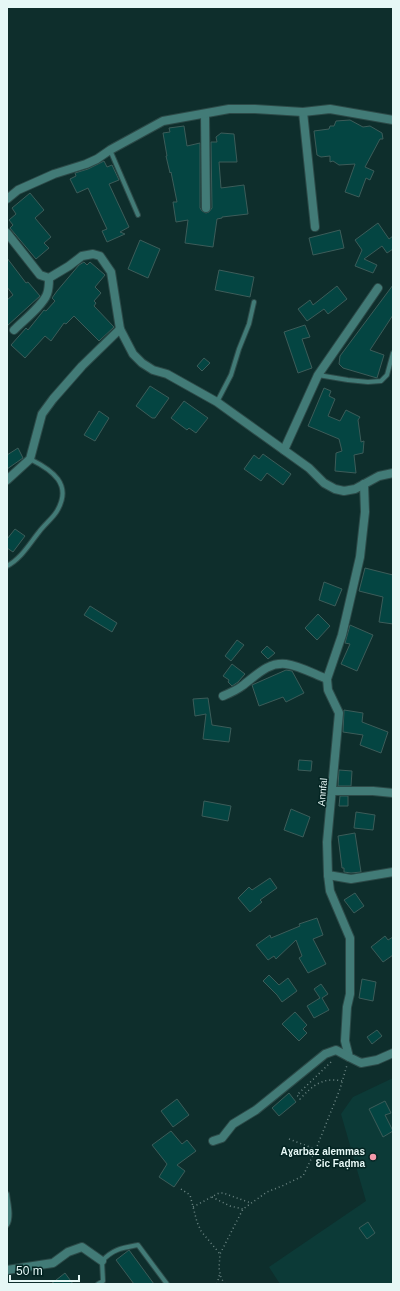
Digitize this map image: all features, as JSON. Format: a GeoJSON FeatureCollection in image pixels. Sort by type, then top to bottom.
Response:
{"type":"FeatureCollection","features":[{"type":"Feature","properties":{"kind":"street"},"geometry":{"type":"LineString","coordinates":[[7,199],[18,190],[54,174],[86,164],[163,121],[229,109],[303,112],[330,109],[393,120]]}},
{"type":"Feature","properties":{"kind":"street"},"geometry":{"type":"LineString","coordinates":[[303,112],[315,227]]}},
{"type":"Feature","properties":{"kind":"street"},"geometry":{"type":"LineString","coordinates":[[205,114],[206,208]]}},
{"type":"Feature","properties":{"kind":"street"},"geometry":{"type":"LineString","coordinates":[[7,233],[40,275],[49,278],[82,256],[93,254],[100,256],[111,272],[120,329],[133,354],[142,363],[153,370],[167,374],[217,402],[309,468],[324,483],[335,489],[344,491],[356,489],[379,476],[393,473]]}},
{"type":"Feature","properties":{"kind":"street"},"geometry":{"type":"LineString","coordinates":[[14,330],[32,313],[47,295],[49,278]]}},
{"type":"Feature","properties":{"kind":"street"},"geometry":{"type":"LineString","coordinates":[[284,450],[318,375],[378,288]]}},
{"type":"Feature","properties":{"kind":"street"},"geometry":{"type":"LineString","coordinates":[[7,480],[30,459],[42,414],[53,399],[82,366],[120,329]]}},
{"type":"Feature","properties":{"kind":"street"},"geometry":{"type":"LineString","coordinates":[[223,696],[242,686],[253,676],[269,666],[285,664],[296,666],[327,679],[342,635],[360,557],[365,512],[364,484]]}},
{"type":"Feature","properties":{"kind":"street","name":"Annfal"},"geometry":{"type":"LineString","coordinates":[[327,679],[328,690],[339,713],[327,842],[328,875],[330,891],[350,938],[350,994],[347,1007],[345,1041],[349,1057]]}},
{"type":"Feature","properties":{"kind":"street"},"geometry":{"type":"LineString","coordinates":[[332,791],[373,791],[393,793]]}},
{"type":"Feature","properties":{"kind":"street"},"geometry":{"type":"LineString","coordinates":[[328,875],[351,879],[393,872]]}},
{"type":"Feature","properties":{"kind":"street"},"geometry":{"type":"LineString","coordinates":[[213,1141],[222,1138],[234,1124],[256,1110],[325,1054],[336,1050],[362,1063],[377,1060],[393,1053]]}},
{"type":"Feature","properties":{"kind":"street"},"geometry":{"type":"LineString","coordinates":[[7,1270],[53,1264],[68,1252],[82,1247],[102,1261]]}},
{"type":"Feature","properties":{"kind":"lane"},"geometry":{"type":"LineString","coordinates":[[110,150],[138,216]]}},
{"type":"Feature","properties":{"kind":"lane"},"geometry":{"type":"LineString","coordinates":[[217,402],[231,375],[249,324],[254,302]]}},
{"type":"Feature","properties":{"kind":"lane"},"geometry":{"type":"LineString","coordinates":[[318,375],[362,382],[381,380],[387,375],[393,353]]}},
{"type":"Feature","properties":{"kind":"lane"},"geometry":{"type":"LineString","coordinates":[[7,566],[22,554],[57,511],[63,497],[61,483],[54,474],[44,466],[30,459]]}},
{"type":"Feature","properties":{"kind":"lane"},"geometry":{"type":"LineString","coordinates":[[7,1194],[9,1222],[7,1225]]}},
{"type":"Feature","properties":{"kind":"lane"},"geometry":{"type":"LineString","coordinates":[[98,1284],[102,1280],[102,1261],[110,1252],[138,1245],[167,1284]]}},
{"type":"Feature","properties":{"kind":"path"},"geometry":{"type":"LineString","coordinates":[[225,1284],[221,1278],[219,1268],[220,1254],[244,1209],[267,1192],[303,1176],[316,1149],[342,1081],[349,1057]]}},
{"type":"Feature","properties":{"kind":"path"},"geometry":{"type":"LineString","coordinates":[[332,1061],[297,1095],[300,1099],[313,1085],[331,1079],[342,1081]]}},
{"type":"Feature","properties":{"kind":"path"},"geometry":{"type":"LineString","coordinates":[[289,1139],[333,1156]]}},
{"type":"Feature","properties":{"kind":"path"},"geometry":{"type":"LineString","coordinates":[[181,1189],[190,1195],[196,1222],[201,1231],[220,1254]]}},
{"type":"Feature","properties":{"kind":"path"},"geometry":{"type":"LineString","coordinates":[[193,1207],[211,1197],[223,1193],[251,1203]]}},
{"type":"Feature","properties":{"kind":"path"},"geometry":{"type":"LineString","coordinates":[[211,1197],[230,1206],[244,1209]]}},
{"type":"Feature","properties":{"kind":"path"},"geometry":{"type":"LineString","coordinates":[[216,1284],[220,1273]]}},
{"type":"Feature","properties":{"kind":"shaded area","name":"Aɣarbaz alemmas Ɛic Faḍma"},"geometry":{"type":"Polygon","coordinates":[[[393,1078],[393,1284],[280,1284],[269,1267],[366,1201],[341,1114],[353,1097],[393,1078]]]}},
{"type":"Feature","properties":{"kind":"building"},"geometry":{"type":"Polygon","coordinates":[[[350,120],[363,127],[370,126],[382,133],[383,139],[380,139],[365,167],[374,171],[370,180],[366,178],[359,197],[345,192],[355,164],[339,165],[333,161],[330,162],[330,156],[321,157],[317,155],[314,131],[329,129],[330,126],[334,126],[336,121],[350,120]]]}},
{"type":"Feature","properties":{"kind":"building"},"geometry":{"type":"Polygon","coordinates":[[[184,126],[187,146],[200,143],[200,208],[206,213],[212,208],[211,142],[217,142],[216,137],[221,133],[234,134],[237,162],[219,162],[221,188],[244,185],[248,214],[217,219],[213,247],[185,243],[188,220],[176,222],[173,202],[177,202],[166,156],[163,133],[170,132],[169,128],[184,126]]]}},
{"type":"Feature","properties":{"kind":"building"},"geometry":{"type":"Polygon","coordinates":[[[104,161],[107,167],[112,165],[119,180],[109,184],[129,227],[120,232],[125,234],[107,242],[102,231],[107,229],[88,188],[77,193],[70,179],[76,176],[75,173],[88,169],[104,161]]]}},
{"type":"Feature","properties":{"kind":"building"},"geometry":{"type":"Polygon","coordinates":[[[30,193],[44,210],[35,218],[51,237],[44,243],[49,248],[36,259],[10,228],[13,225],[9,220],[16,214],[12,208],[30,193]]]}},
{"type":"Feature","properties":{"kind":"building"},"geometry":{"type":"Polygon","coordinates":[[[378,223],[389,239],[393,236],[393,249],[387,253],[382,246],[364,259],[377,265],[373,273],[355,266],[362,250],[355,240],[378,223]]]}},
{"type":"Feature","properties":{"kind":"building"},"geometry":{"type":"Polygon","coordinates":[[[340,230],[344,248],[313,255],[309,238],[340,230]]]}},
{"type":"Feature","properties":{"kind":"building"},"geometry":{"type":"Polygon","coordinates":[[[140,240],[160,249],[148,278],[128,269],[140,240]]]}},
{"type":"Feature","properties":{"kind":"building"},"geometry":{"type":"Polygon","coordinates":[[[7,258],[26,283],[28,282],[40,296],[7,326],[7,300],[13,295],[7,287],[7,258]]]}},
{"type":"Feature","properties":{"kind":"building"},"geometry":{"type":"Polygon","coordinates":[[[84,262],[87,265],[90,262],[105,275],[95,287],[101,293],[94,301],[96,303],[94,306],[114,327],[99,341],[74,316],[66,324],[64,323],[51,341],[45,336],[25,358],[11,345],[26,328],[28,330],[44,310],[46,311],[55,301],[52,298],[57,291],[79,265],[84,262]]]}},
{"type":"Feature","properties":{"kind":"building"},"geometry":{"type":"Polygon","coordinates":[[[219,270],[254,277],[250,297],[215,290],[219,270]]]}},
{"type":"Feature","properties":{"kind":"building"},"geometry":{"type":"Polygon","coordinates":[[[393,285],[393,315],[370,350],[384,355],[377,378],[343,368],[339,364],[340,356],[393,285]]]}},
{"type":"Feature","properties":{"kind":"building"},"geometry":{"type":"Polygon","coordinates":[[[337,286],[347,299],[328,314],[324,309],[307,321],[298,309],[310,300],[313,305],[337,286]]]}},
{"type":"Feature","properties":{"kind":"building"},"geometry":{"type":"Polygon","coordinates":[[[305,325],[310,337],[302,339],[312,368],[298,373],[284,332],[305,325]]]}},
{"type":"Feature","properties":{"kind":"building"},"geometry":{"type":"Polygon","coordinates":[[[204,358],[210,363],[202,371],[197,366],[204,358]]]}},
{"type":"Feature","properties":{"kind":"building"},"geometry":{"type":"Polygon","coordinates":[[[150,386],[169,398],[155,418],[152,418],[136,406],[150,386]]]}},
{"type":"Feature","properties":{"kind":"building"},"geometry":{"type":"Polygon","coordinates":[[[324,388],[331,391],[329,396],[335,399],[328,416],[340,421],[346,410],[360,417],[358,420],[361,442],[364,441],[363,453],[354,455],[356,473],[335,471],[336,453],[342,451],[339,439],[308,426],[324,388]]]}},
{"type":"Feature","properties":{"kind":"building"},"geometry":{"type":"Polygon","coordinates":[[[184,401],[208,418],[196,433],[189,428],[187,430],[171,418],[184,401]]]}},
{"type":"Feature","properties":{"kind":"building"},"geometry":{"type":"Polygon","coordinates":[[[99,411],[109,418],[95,441],[84,435],[99,411]]]}},
{"type":"Feature","properties":{"kind":"building"},"geometry":{"type":"Polygon","coordinates":[[[18,448],[23,458],[7,469],[7,455],[18,448]]]}},
{"type":"Feature","properties":{"kind":"building"},"geometry":{"type":"Polygon","coordinates":[[[263,454],[291,474],[283,485],[267,473],[261,481],[244,469],[254,455],[259,459],[263,454]]]}},
{"type":"Feature","properties":{"kind":"building"},"geometry":{"type":"Polygon","coordinates":[[[15,529],[25,536],[13,552],[7,548],[7,539],[15,529]]]}},
{"type":"Feature","properties":{"kind":"building"},"geometry":{"type":"Polygon","coordinates":[[[365,568],[393,575],[393,624],[379,622],[383,597],[359,591],[365,568]]]}},
{"type":"Feature","properties":{"kind":"building"},"geometry":{"type":"Polygon","coordinates":[[[324,582],[342,589],[335,606],[319,600],[324,582]]]}},
{"type":"Feature","properties":{"kind":"building"},"geometry":{"type":"Polygon","coordinates":[[[90,606],[117,623],[112,632],[84,615],[90,606]]]}},
{"type":"Feature","properties":{"kind":"building"},"geometry":{"type":"Polygon","coordinates":[[[318,614],[330,626],[317,640],[305,628],[318,614]]]}},
{"type":"Feature","properties":{"kind":"building"},"geometry":{"type":"Polygon","coordinates":[[[350,625],[373,635],[357,671],[341,664],[350,644],[345,643],[350,625]]]}},
{"type":"Feature","properties":{"kind":"building"},"geometry":{"type":"Polygon","coordinates":[[[237,640],[244,645],[231,661],[225,656],[237,640]]]}},
{"type":"Feature","properties":{"kind":"building"},"geometry":{"type":"Polygon","coordinates":[[[267,646],[275,653],[268,659],[261,652],[267,646]]]}},
{"type":"Feature","properties":{"kind":"building"},"geometry":{"type":"Polygon","coordinates":[[[232,664],[245,674],[232,686],[228,682],[229,680],[223,676],[232,664]]]}},
{"type":"Feature","properties":{"kind":"building"},"geometry":{"type":"Polygon","coordinates":[[[286,670],[292,671],[304,693],[286,702],[283,697],[259,706],[252,685],[286,670]]]}},
{"type":"Feature","properties":{"kind":"building"},"geometry":{"type":"Polygon","coordinates":[[[208,698],[212,725],[231,728],[229,742],[203,739],[206,714],[195,716],[193,699],[208,698]]]}},
{"type":"Feature","properties":{"kind":"building"},"geometry":{"type":"Polygon","coordinates":[[[344,710],[363,713],[362,722],[388,732],[381,753],[360,745],[363,735],[343,732],[344,710]]]}},
{"type":"Feature","properties":{"kind":"building"},"geometry":{"type":"Polygon","coordinates":[[[299,760],[312,761],[311,771],[298,770],[299,760]]]}},
{"type":"Feature","properties":{"kind":"building"},"geometry":{"type":"Polygon","coordinates":[[[339,770],[352,771],[351,786],[338,786],[339,770]]]}},
{"type":"Feature","properties":{"kind":"building"},"geometry":{"type":"Polygon","coordinates":[[[340,796],[348,796],[348,806],[339,806],[340,796]]]}},
{"type":"Feature","properties":{"kind":"building"},"geometry":{"type":"Polygon","coordinates":[[[204,801],[231,806],[228,821],[202,816],[204,801]]]}},
{"type":"Feature","properties":{"kind":"building"},"geometry":{"type":"Polygon","coordinates":[[[291,809],[310,817],[303,837],[284,830],[291,809]]]}},
{"type":"Feature","properties":{"kind":"building"},"geometry":{"type":"Polygon","coordinates":[[[356,812],[375,815],[373,830],[354,828],[356,812]]]}},
{"type":"Feature","properties":{"kind":"building"},"geometry":{"type":"Polygon","coordinates":[[[355,833],[361,872],[344,872],[344,868],[342,868],[338,836],[355,833]]]}},
{"type":"Feature","properties":{"kind":"building"},"geometry":{"type":"Polygon","coordinates":[[[270,878],[277,888],[260,900],[262,902],[250,912],[238,898],[249,887],[252,890],[270,878]]]}},
{"type":"Feature","properties":{"kind":"building"},"geometry":{"type":"Polygon","coordinates":[[[355,893],[364,906],[354,913],[344,900],[355,893]]]}},
{"type":"Feature","properties":{"kind":"building"},"geometry":{"type":"Polygon","coordinates":[[[317,918],[323,935],[313,939],[326,964],[308,973],[299,958],[302,956],[296,940],[276,959],[274,956],[268,960],[256,945],[270,935],[271,938],[300,926],[299,924],[317,918]]]}},
{"type":"Feature","properties":{"kind":"building"},"geometry":{"type":"Polygon","coordinates":[[[385,936],[388,940],[393,937],[393,955],[383,962],[371,947],[385,936]]]}},
{"type":"Feature","properties":{"kind":"building"},"geometry":{"type":"Polygon","coordinates":[[[269,975],[279,985],[288,978],[297,991],[282,1002],[263,981],[269,975]]]}},
{"type":"Feature","properties":{"kind":"building"},"geometry":{"type":"Polygon","coordinates":[[[362,979],[376,982],[373,1001],[359,998],[362,979]]]}},
{"type":"Feature","properties":{"kind":"building"},"geometry":{"type":"Polygon","coordinates":[[[321,984],[328,994],[322,998],[329,1010],[314,1018],[307,1006],[320,998],[314,989],[321,984]]]}},
{"type":"Feature","properties":{"kind":"building"},"geometry":{"type":"Polygon","coordinates":[[[295,1012],[307,1025],[303,1029],[307,1033],[299,1041],[282,1024],[295,1012]]]}},
{"type":"Feature","properties":{"kind":"building"},"geometry":{"type":"Polygon","coordinates":[[[377,1030],[382,1036],[372,1044],[367,1037],[377,1030]]]}},
{"type":"Feature","properties":{"kind":"building"},"geometry":{"type":"Polygon","coordinates":[[[289,1093],[296,1102],[279,1116],[272,1108],[289,1093]]]}},
{"type":"Feature","properties":{"kind":"building"},"geometry":{"type":"Polygon","coordinates":[[[177,1099],[189,1115],[173,1127],[161,1111],[177,1099]]]}},
{"type":"Feature","properties":{"kind":"building"},"geometry":{"type":"Polygon","coordinates":[[[385,1101],[391,1113],[385,1115],[393,1131],[383,1137],[369,1109],[385,1101]]]}},
{"type":"Feature","properties":{"kind":"building"},"geometry":{"type":"Polygon","coordinates":[[[171,1131],[182,1144],[187,1140],[196,1151],[177,1165],[185,1171],[174,1187],[159,1177],[167,1164],[152,1145],[171,1131]]]}},
{"type":"Feature","properties":{"kind":"building"},"geometry":{"type":"Polygon","coordinates":[[[368,1222],[375,1233],[367,1239],[359,1228],[368,1222]]]}},
{"type":"Feature","properties":{"kind":"building"},"geometry":{"type":"Polygon","coordinates":[[[129,1250],[154,1284],[134,1284],[116,1260],[129,1250]]]}},
{"type":"Feature","properties":{"kind":"building"},"geometry":{"type":"Polygon","coordinates":[[[65,1273],[73,1284],[51,1284],[65,1273]]]}},
{"type":"Feature","properties":{"kind":"place","name":"Aɣarbaz alemmas Ɛic Faḍma"},"geometry":{"type":"Point","coordinates":[373,1157]}}]}
